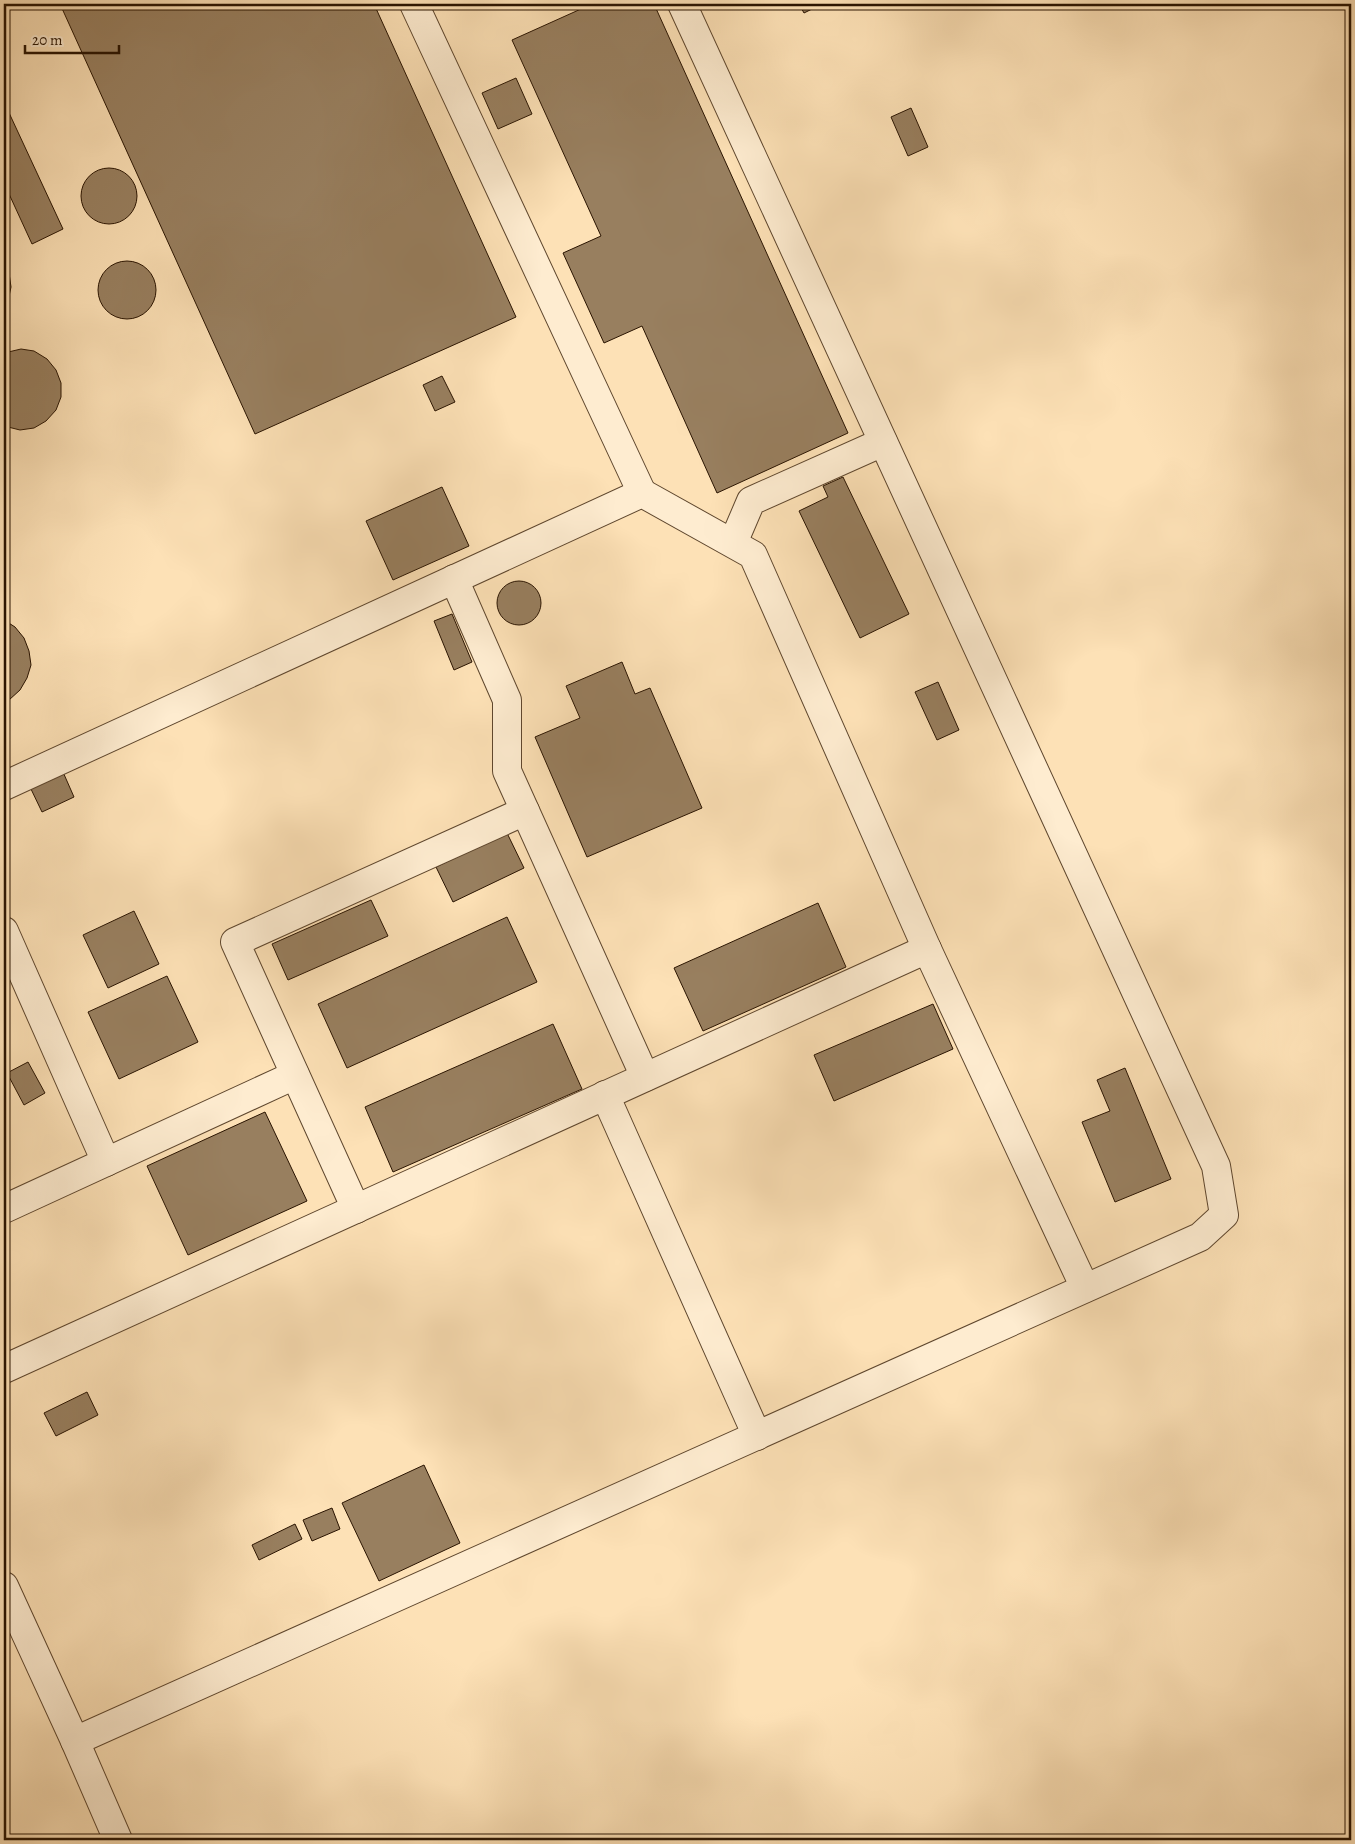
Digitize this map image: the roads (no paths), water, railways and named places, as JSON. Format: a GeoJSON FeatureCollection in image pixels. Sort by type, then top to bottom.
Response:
{"type":"FeatureCollection","features":[{"type":"Feature","properties":{"kind":"lane"},"geometry":{"type":"LineString","coordinates":[[414,4],[642,493],[753,555],[927,949],[1085,1288]]}},
{"type":"Feature","properties":{"kind":"lane"},"geometry":{"type":"LineString","coordinates":[[76,1741],[1200,1236],[1224,1215],[1216,1166],[682,4]]}},
{"type":"Feature","properties":{"kind":"lane"},"geometry":{"type":"LineString","coordinates":[[733,543],[751,501],[883,442]]}},
{"type":"Feature","properties":{"kind":"lane"},"geometry":{"type":"LineString","coordinates":[[4,786],[642,493]]}},
{"type":"Feature","properties":{"kind":"lane"},"geometry":{"type":"LineString","coordinates":[[454,579],[507,700],[508,771],[645,1077]]}},
{"type":"Feature","properties":{"kind":"lane"},"geometry":{"type":"LineString","coordinates":[[356,1209],[235,942],[526,811]]}},
{"type":"Feature","properties":{"kind":"lane"},"geometry":{"type":"LineString","coordinates":[[4,931],[106,1162]]}},
{"type":"Feature","properties":{"kind":"lane"},"geometry":{"type":"LineString","coordinates":[[4,1369],[927,949]]}},
{"type":"Feature","properties":{"kind":"lane"},"geometry":{"type":"LineString","coordinates":[[4,1209],[295,1075]]}},
{"type":"Feature","properties":{"kind":"lane"},"geometry":{"type":"LineString","coordinates":[[605,1095],[757,1436]]}},
{"type":"Feature","properties":{"kind":"lane"},"geometry":{"type":"LineString","coordinates":[[4,1586],[76,1741],[118,1840]]}}]}
